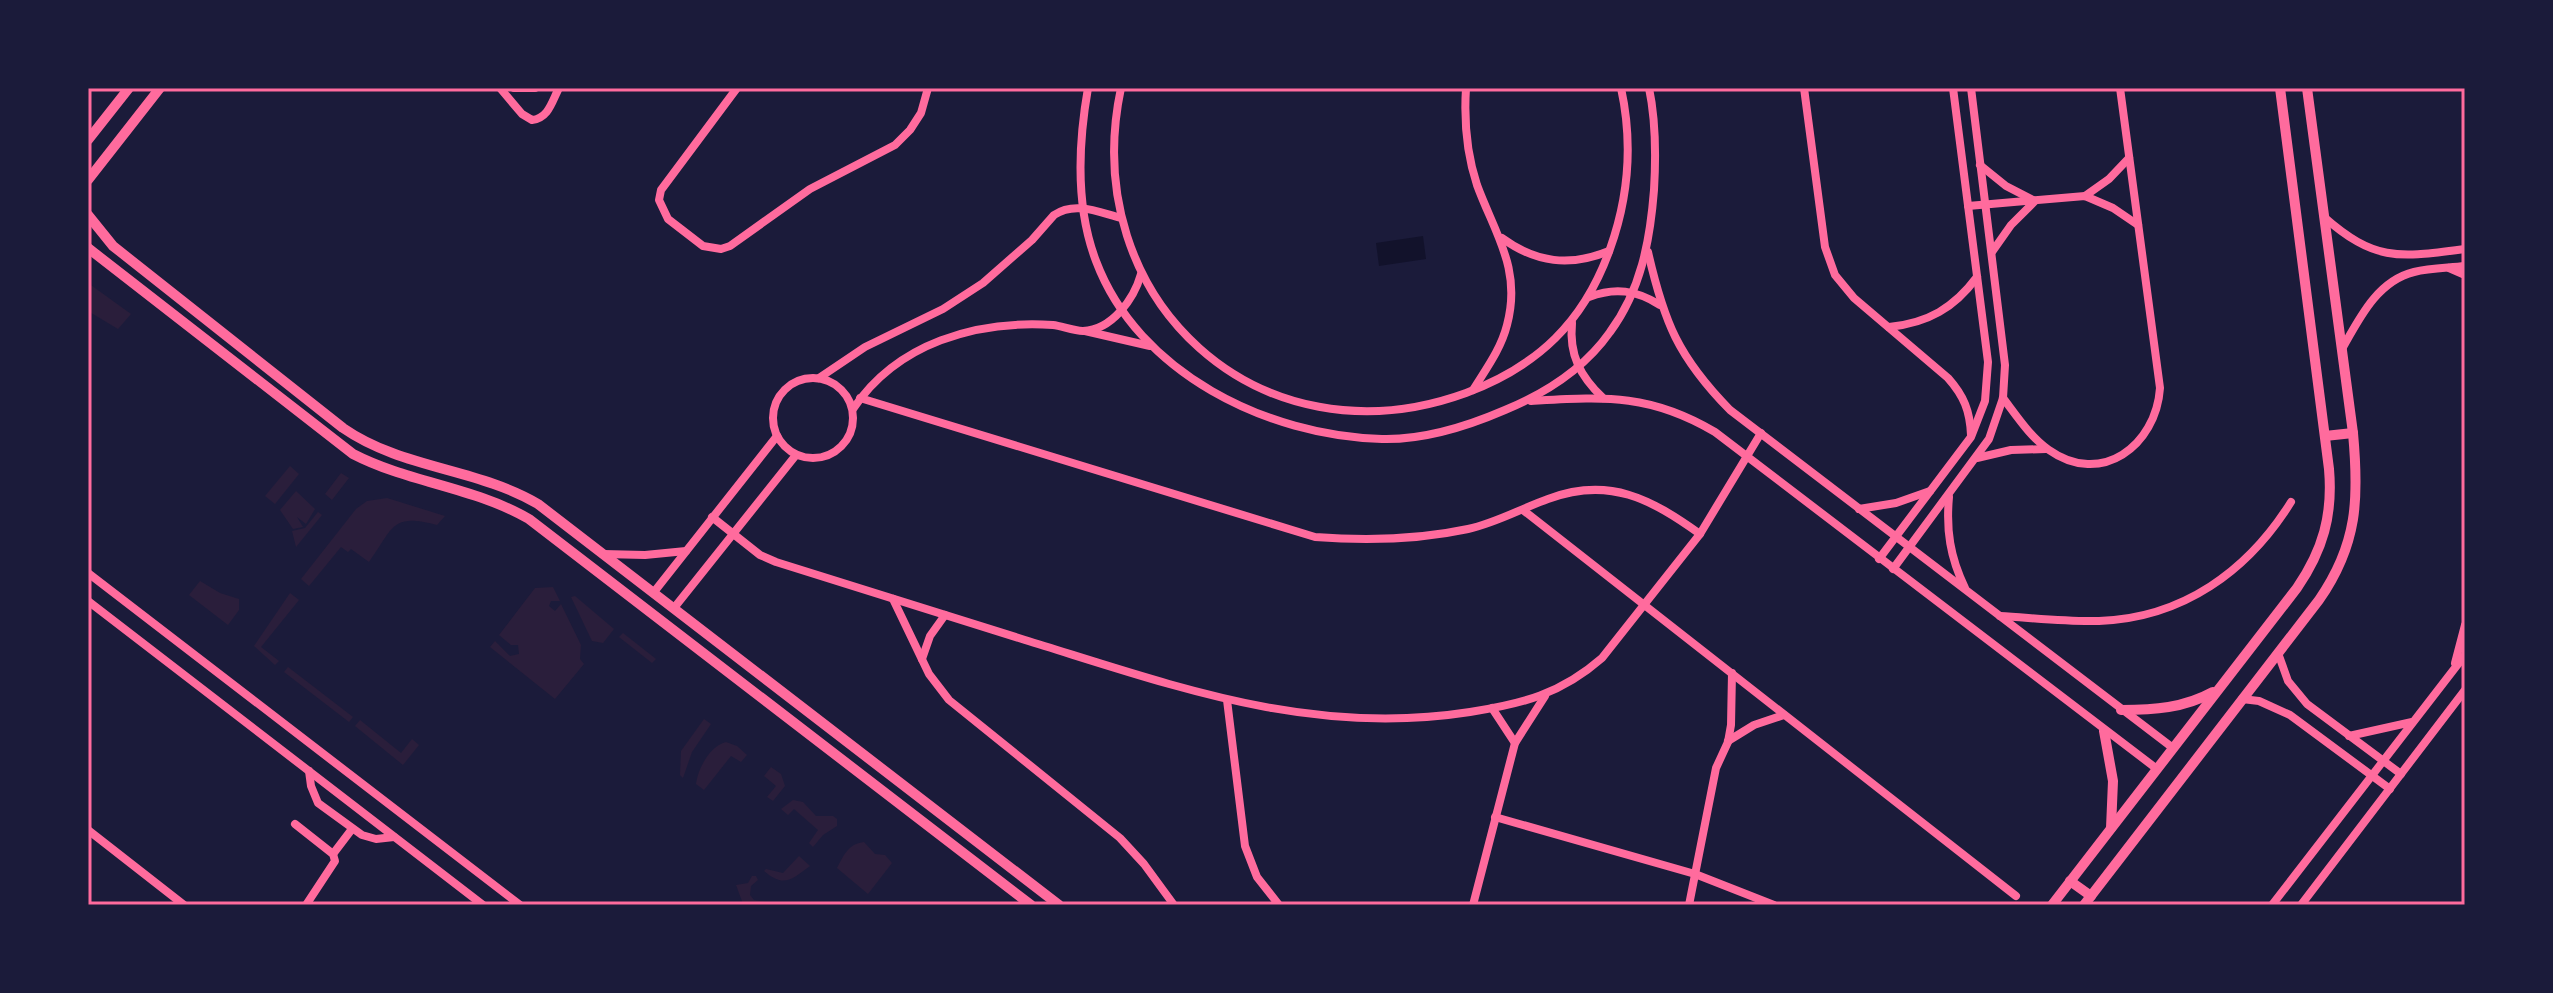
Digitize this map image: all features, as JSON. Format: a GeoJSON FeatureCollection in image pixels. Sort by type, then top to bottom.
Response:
{"type":"FeatureCollection","features":[{"type":"Feature","properties":{"kind":"street"},"geometry":{"type":"LineString","coordinates":[[88,140],[129,88]]}},
{"type":"Feature","properties":{"kind":"street"},"geometry":{"type":"LineString","coordinates":[[88,180],[160,88]]}},
{"type":"Feature","properties":{"kind":"street"},"geometry":{"type":"LineString","coordinates":[[500,88],[522,114],[532,120],[543,117],[559,88]]}},
{"type":"Feature","properties":{"kind":"street"},"geometry":{"type":"LineString","coordinates":[[514,88],[535,88]]}},
{"type":"Feature","properties":{"kind":"street"},"geometry":{"type":"LineString","coordinates":[[737,88],[661,190],[662,210],[668,219],[703,246],[712,249],[730,246],[810,189],[895,145],[921,113],[928,88]]}},
{"type":"Feature","properties":{"kind":"street"},"geometry":{"type":"LineString","coordinates":[[1088,88],[1081,140],[1082,208],[1096,262],[1122,310],[1154,348],[1205,386],[1272,420],[1345,436],[1384,439],[1419,436],[1491,416],[1526,401],[1578,368],[1610,333],[1634,292],[1647,247],[1655,160],[1649,88]]}},
{"type":"Feature","properties":{"kind":"street"},"geometry":{"type":"LineString","coordinates":[[1121,88],[1114,133],[1114,175],[1121,218],[1141,274],[1178,327],[1201,349],[1252,384],[1307,405],[1345,412],[1379,412],[1432,404],[1501,379],[1527,363],[1572,322],[1589,297],[1609,251],[1625,195],[1628,137],[1621,88]]}},
{"type":"Feature","properties":{"kind":"street"},"geometry":{"type":"LineString","coordinates":[[1466,88],[1469,152],[1476,181],[1501,237],[1511,280],[1510,313],[1501,345],[1473,390]]}},
{"type":"Feature","properties":{"kind":"street"},"geometry":{"type":"LineString","coordinates":[[1804,88],[1829,261],[1843,287],[1959,391],[1967,405],[1971,437]]}},
{"type":"Feature","properties":{"kind":"street"},"geometry":{"type":"LineString","coordinates":[[1879,559],[1971,437],[1985,401],[1988,382],[1953,88]]}},
{"type":"Feature","properties":{"kind":"street"},"geometry":{"type":"LineString","coordinates":[[1893,569],[1977,458],[1998,419],[2003,398],[2005,365],[1971,88]]}},
{"type":"Feature","properties":{"kind":"street"},"geometry":{"type":"LineString","coordinates":[[2003,398],[2046,449],[2070,460],[2097,463],[2114,458],[2130,450],[2153,423],[2160,388],[2120,88]]}},
{"type":"Feature","properties":{"kind":"street"},"geometry":{"type":"LineString","coordinates":[[2052,905],[2297,588],[2312,567],[2329,520],[2331,494],[2325,436],[2280,88]]}},
{"type":"Feature","properties":{"kind":"street"},"geometry":{"type":"LineString","coordinates":[[2070,881],[2087,901],[2335,577],[2346,553],[2356,499],[2353,433],[2307,88]]}},
{"type":"Feature","properties":{"kind":"street"},"geometry":{"type":"LineString","coordinates":[[2085,196],[2129,158]]}},
{"type":"Feature","properties":{"kind":"street"},"geometry":{"type":"LineString","coordinates":[[1980,165],[2006,186],[2035,201]]}},
{"type":"Feature","properties":{"kind":"street"},"geometry":{"type":"LineString","coordinates":[[1968,206],[2085,196],[2113,208],[2138,225]]}},
{"type":"Feature","properties":{"kind":"street"},"geometry":{"type":"LineString","coordinates":[[1991,252],[2011,225],[2035,201]]}},
{"type":"Feature","properties":{"kind":"street"},"geometry":{"type":"LineString","coordinates":[[819,378],[865,347],[955,302],[1008,262],[1063,209],[1082,208],[1121,218]]}},
{"type":"Feature","properties":{"kind":"street"},"geometry":{"type":"LineString","coordinates":[[88,215],[113,246],[343,428],[379,449],[505,487],[538,504],[1059,905]]}},
{"type":"Feature","properties":{"kind":"street"},"geometry":{"type":"LineString","coordinates":[[2324,217],[2344,235],[2375,251],[2409,255],[2465,249]]}},
{"type":"Feature","properties":{"kind":"street"},"geometry":{"type":"LineString","coordinates":[[1501,237],[1516,249],[1553,262],[1591,259],[1609,251]]}},
{"type":"Feature","properties":{"kind":"street"},"geometry":{"type":"LineString","coordinates":[[2452,251],[2465,240]]}},
{"type":"Feature","properties":{"kind":"street"},"geometry":{"type":"LineString","coordinates":[[1647,247],[1661,306],[1676,340],[1696,372],[1730,410],[2173,748]]}},
{"type":"Feature","properties":{"kind":"street"},"geometry":{"type":"LineString","coordinates":[[88,248],[335,442],[372,464],[497,503],[543,530],[1031,905]]}},
{"type":"Feature","properties":{"kind":"street"},"geometry":{"type":"LineString","coordinates":[[2342,350],[2368,304],[2381,291],[2412,272],[2465,266]]}},
{"type":"Feature","properties":{"kind":"street"},"geometry":{"type":"LineString","coordinates":[[2448,268],[2465,275]]}},
{"type":"Feature","properties":{"kind":"street"},"geometry":{"type":"LineString","coordinates":[[1084,331],[1111,319],[1122,310],[1137,288],[1141,274]]}},
{"type":"Feature","properties":{"kind":"street"},"geometry":{"type":"LineString","coordinates":[[1889,327],[1910,325],[1930,318],[1956,301],[1977,277]]}},
{"type":"Feature","properties":{"kind":"street"},"geometry":{"type":"LineString","coordinates":[[1589,297],[1603,292],[1634,292],[1661,306]]}},
{"type":"Feature","properties":{"kind":"street"},"geometry":{"type":"LineString","coordinates":[[1572,322],[1570,338],[1578,368],[1588,384],[1603,398]]}},
{"type":"Feature","properties":{"kind":"street"},"geometry":{"type":"LineString","coordinates":[[853,409],[840,388],[819,378],[805,379],[791,384],[781,394],[774,407],[773,422],[777,436],[796,455],[818,458],[839,450],[851,431],[853,409],[880,376],[924,345],[956,335],[1021,325],[1054,325],[1154,348]]}},
{"type":"Feature","properties":{"kind":"street"},"geometry":{"type":"LineString","coordinates":[[292,409],[300,395]]}},
{"type":"Feature","properties":{"kind":"street"},"geometry":{"type":"LineString","coordinates":[[860,398],[1315,537],[1354,540],[1431,536],[1482,525],[1570,491],[1594,489],[1619,491],[1643,498],[1666,509],[1700,534]]}},
{"type":"Feature","properties":{"kind":"street"},"geometry":{"type":"LineString","coordinates":[[1526,401],[1626,399],[1672,410],[1715,432],[2157,769]]}},
{"type":"Feature","properties":{"kind":"street"},"geometry":{"type":"LineString","coordinates":[[712,517],[760,555],[776,562],[1227,700],[1271,710],[1360,719],[1434,717],[1545,696],[1575,680],[1602,658],[1700,534],[1761,433]]}},
{"type":"Feature","properties":{"kind":"street"},"geometry":{"type":"LineString","coordinates":[[2325,436],[2353,433]]}},
{"type":"Feature","properties":{"kind":"street"},"geometry":{"type":"LineString","coordinates":[[654,592],[777,436]]}},
{"type":"Feature","properties":{"kind":"street"},"geometry":{"type":"LineString","coordinates":[[1977,458],[2011,450],[2046,449]]}},
{"type":"Feature","properties":{"kind":"street"},"geometry":{"type":"LineString","coordinates":[[674,608],[796,455]]}},
{"type":"Feature","properties":{"kind":"street"},"geometry":{"type":"LineString","coordinates":[[497,503],[505,487]]}},
{"type":"Feature","properties":{"kind":"street"},"geometry":{"type":"LineString","coordinates":[[1859,509],[1896,503],[1930,491]]}},
{"type":"Feature","properties":{"kind":"street"},"geometry":{"type":"LineString","coordinates":[[1949,495],[1949,545],[1967,592]]}},
{"type":"Feature","properties":{"kind":"street"},"geometry":{"type":"LineString","coordinates":[[1998,615],[2099,621],[2143,615],[2185,601],[2235,570],[2275,527],[2291,502]]}},
{"type":"Feature","properties":{"kind":"street"},"geometry":{"type":"LineString","coordinates":[[1523,510],[2016,896]]}},
{"type":"Feature","properties":{"kind":"street"},"geometry":{"type":"LineString","coordinates":[[603,554],[645,555],[686,551]]}},
{"type":"Feature","properties":{"kind":"street"},"geometry":{"type":"LineString","coordinates":[[88,573],[520,905]]}},
{"type":"Feature","properties":{"kind":"street"},"geometry":{"type":"LineString","coordinates":[[893,599],[938,687],[958,708],[1126,844],[1174,905]]}},
{"type":"Feature","properties":{"kind":"street"},"geometry":{"type":"LineString","coordinates":[[88,601],[483,905]]}},
{"type":"Feature","properties":{"kind":"street"},"geometry":{"type":"LineString","coordinates":[[922,660],[930,636],[945,615]]}},
{"type":"Feature","properties":{"kind":"street"},"geometry":{"type":"LineString","coordinates":[[2453,670],[2465,625]]}},
{"type":"Feature","properties":{"kind":"street"},"geometry":{"type":"LineString","coordinates":[[2278,653],[2296,694],[2401,774]]}},
{"type":"Feature","properties":{"kind":"street"},"geometry":{"type":"LineString","coordinates":[[2272,905],[2465,655]]}},
{"type":"Feature","properties":{"kind":"street"},"geometry":{"type":"LineString","coordinates":[[745,685],[756,672]]}},
{"type":"Feature","properties":{"kind":"street"},"geometry":{"type":"LineString","coordinates":[[1689,905],[1716,768],[1728,742],[1732,673]]}},
{"type":"Feature","properties":{"kind":"street"},"geometry":{"type":"LineString","coordinates":[[2121,710],[2171,707],[2196,701],[2219,689]]}},
{"type":"Feature","properties":{"kind":"street"},"geometry":{"type":"LineString","coordinates":[[2301,905],[2465,690]]}},
{"type":"Feature","properties":{"kind":"street"},"geometry":{"type":"LineString","coordinates":[[1473,905],[1515,743],[1545,696]]}},
{"type":"Feature","properties":{"kind":"street"},"geometry":{"type":"LineString","coordinates":[[2242,699],[2276,706],[2390,789]]}},
{"type":"Feature","properties":{"kind":"street"},"geometry":{"type":"LineString","coordinates":[[1227,700],[1245,846],[1257,877],[1279,905]]}},
{"type":"Feature","properties":{"kind":"street"},"geometry":{"type":"LineString","coordinates":[[1492,708],[1515,743]]}},
{"type":"Feature","properties":{"kind":"street"},"geometry":{"type":"LineString","coordinates":[[1728,742],[1754,725],[1784,715]]}},
{"type":"Feature","properties":{"kind":"street"},"geometry":{"type":"LineString","coordinates":[[2349,736],[2413,722]]}},
{"type":"Feature","properties":{"kind":"street"},"geometry":{"type":"LineString","coordinates":[[2104,731],[2113,781],[2110,829]]}},
{"type":"Feature","properties":{"kind":"street"},"geometry":{"type":"LineString","coordinates":[[309,771],[318,803],[367,837],[394,837]]}},
{"type":"Feature","properties":{"kind":"street"},"geometry":{"type":"LineString","coordinates":[[1495,817],[1695,874],[1774,905]]}},
{"type":"Feature","properties":{"kind":"street"},"geometry":{"type":"LineString","coordinates":[[295,824],[333,854],[335,864],[306,905]]}},
{"type":"Feature","properties":{"kind":"street"},"geometry":{"type":"LineString","coordinates":[[333,854],[352,829]]}},
{"type":"Feature","properties":{"kind":"street"},"geometry":{"type":"LineString","coordinates":[[88,830],[184,905]]}},
{"type":"Feature","properties":{"kind":"street"},"geometry":{"type":"LineString","coordinates":[[995,877],[1005,863]]}},
{"type":"Feature","properties":{"kind":"shaded area"},"geometry":{"type":"Polygon","coordinates":[[[1423,236],[1426,259],[1379,266],[1376,243],[1423,236]]]}},
{"type":"Feature","properties":{"kind":"shaded area"},"geometry":{"type":"Polygon","coordinates":[[[88,283],[131,314],[118,329],[88,311],[88,283]]]}},
{"type":"Feature","properties":{"kind":"shaded area"},"geometry":{"type":"Polygon","coordinates":[[[290,466],[299,474],[275,504],[265,496],[290,466]]]}},
{"type":"Feature","properties":{"kind":"shaded area"},"geometry":{"type":"Polygon","coordinates":[[[341,473],[349,478],[332,500],[325,494],[341,473]]]}},
{"type":"Feature","properties":{"kind":"shaded area"},"geometry":{"type":"Polygon","coordinates":[[[296,491],[315,509],[306,524],[297,517],[303,527],[293,529],[280,510],[296,491]]]}},
{"type":"Feature","properties":{"kind":"shaded area"},"geometry":{"type":"Polygon","coordinates":[[[387,498],[445,516],[437,525],[410,521],[395,526],[369,562],[351,549],[348,552],[341,547],[309,586],[301,579],[356,509],[367,501],[387,498]]]}},
{"type":"Feature","properties":{"kind":"shaded area"},"geometry":{"type":"Polygon","coordinates":[[[318,512],[322,515],[296,547],[292,531],[305,528],[318,512]]]}},
{"type":"Feature","properties":{"kind":"shaded area"},"geometry":{"type":"Polygon","coordinates":[[[200,581],[220,593],[239,599],[239,610],[228,625],[189,595],[200,581]]]}},
{"type":"Feature","properties":{"kind":"shaded area"},"geometry":{"type":"Polygon","coordinates":[[[553,587],[560,601],[551,601],[549,606],[555,611],[561,604],[581,645],[580,659],[584,664],[555,699],[490,647],[495,641],[510,656],[519,654],[518,645],[511,645],[499,635],[535,588],[553,587]]]}},
{"type":"Feature","properties":{"kind":"shaded area"},"geometry":{"type":"Polygon","coordinates":[[[290,593],[299,600],[261,647],[279,661],[275,665],[254,646],[290,593]]]}},
{"type":"Feature","properties":{"kind":"shaded area"},"geometry":{"type":"Polygon","coordinates":[[[575,596],[614,629],[603,643],[592,641],[571,597],[575,596]]]}},
{"type":"Feature","properties":{"kind":"shaded area"},"geometry":{"type":"Polygon","coordinates":[[[623,633],[656,659],[652,663],[619,637],[623,633]]]}},
{"type":"Feature","properties":{"kind":"shaded area"},"geometry":{"type":"Polygon","coordinates":[[[288,667],[353,717],[349,722],[284,672],[288,667]]]}},
{"type":"Feature","properties":{"kind":"shaded area"},"geometry":{"type":"Polygon","coordinates":[[[704,719],[711,724],[692,752],[683,778],[680,775],[681,751],[704,719]]]}},
{"type":"Feature","properties":{"kind":"shaded area"},"geometry":{"type":"Polygon","coordinates":[[[360,720],[401,753],[412,739],[419,745],[403,765],[355,726],[360,720]]]}},
{"type":"Feature","properties":{"kind":"shaded area"},"geometry":{"type":"Polygon","coordinates":[[[726,742],[747,755],[741,762],[731,756],[704,790],[696,784],[699,771],[710,753],[726,742]]]}},
{"type":"Feature","properties":{"kind":"shaded area"},"geometry":{"type":"Polygon","coordinates":[[[771,767],[781,774],[785,786],[773,801],[767,797],[776,786],[764,776],[771,767]]]}},
{"type":"Feature","properties":{"kind":"shaded area"},"geometry":{"type":"Polygon","coordinates":[[[793,800],[803,802],[816,816],[833,816],[837,819],[837,826],[823,835],[813,847],[809,843],[818,830],[794,809],[788,815],[781,809],[793,800]]]}},
{"type":"Feature","properties":{"kind":"shaded area"},"geometry":{"type":"Polygon","coordinates":[[[864,842],[875,854],[885,855],[892,863],[868,894],[837,868],[850,848],[864,842]]]}},
{"type":"Feature","properties":{"kind":"shaded area"},"geometry":{"type":"Polygon","coordinates":[[[799,856],[810,866],[792,878],[782,881],[764,871],[783,873],[799,856]]]}},
{"type":"Feature","properties":{"kind":"shaded area"},"geometry":{"type":"Polygon","coordinates":[[[752,876],[758,880],[751,886],[750,895],[754,900],[769,905],[743,904],[736,885],[748,883],[752,876]]]}}]}
